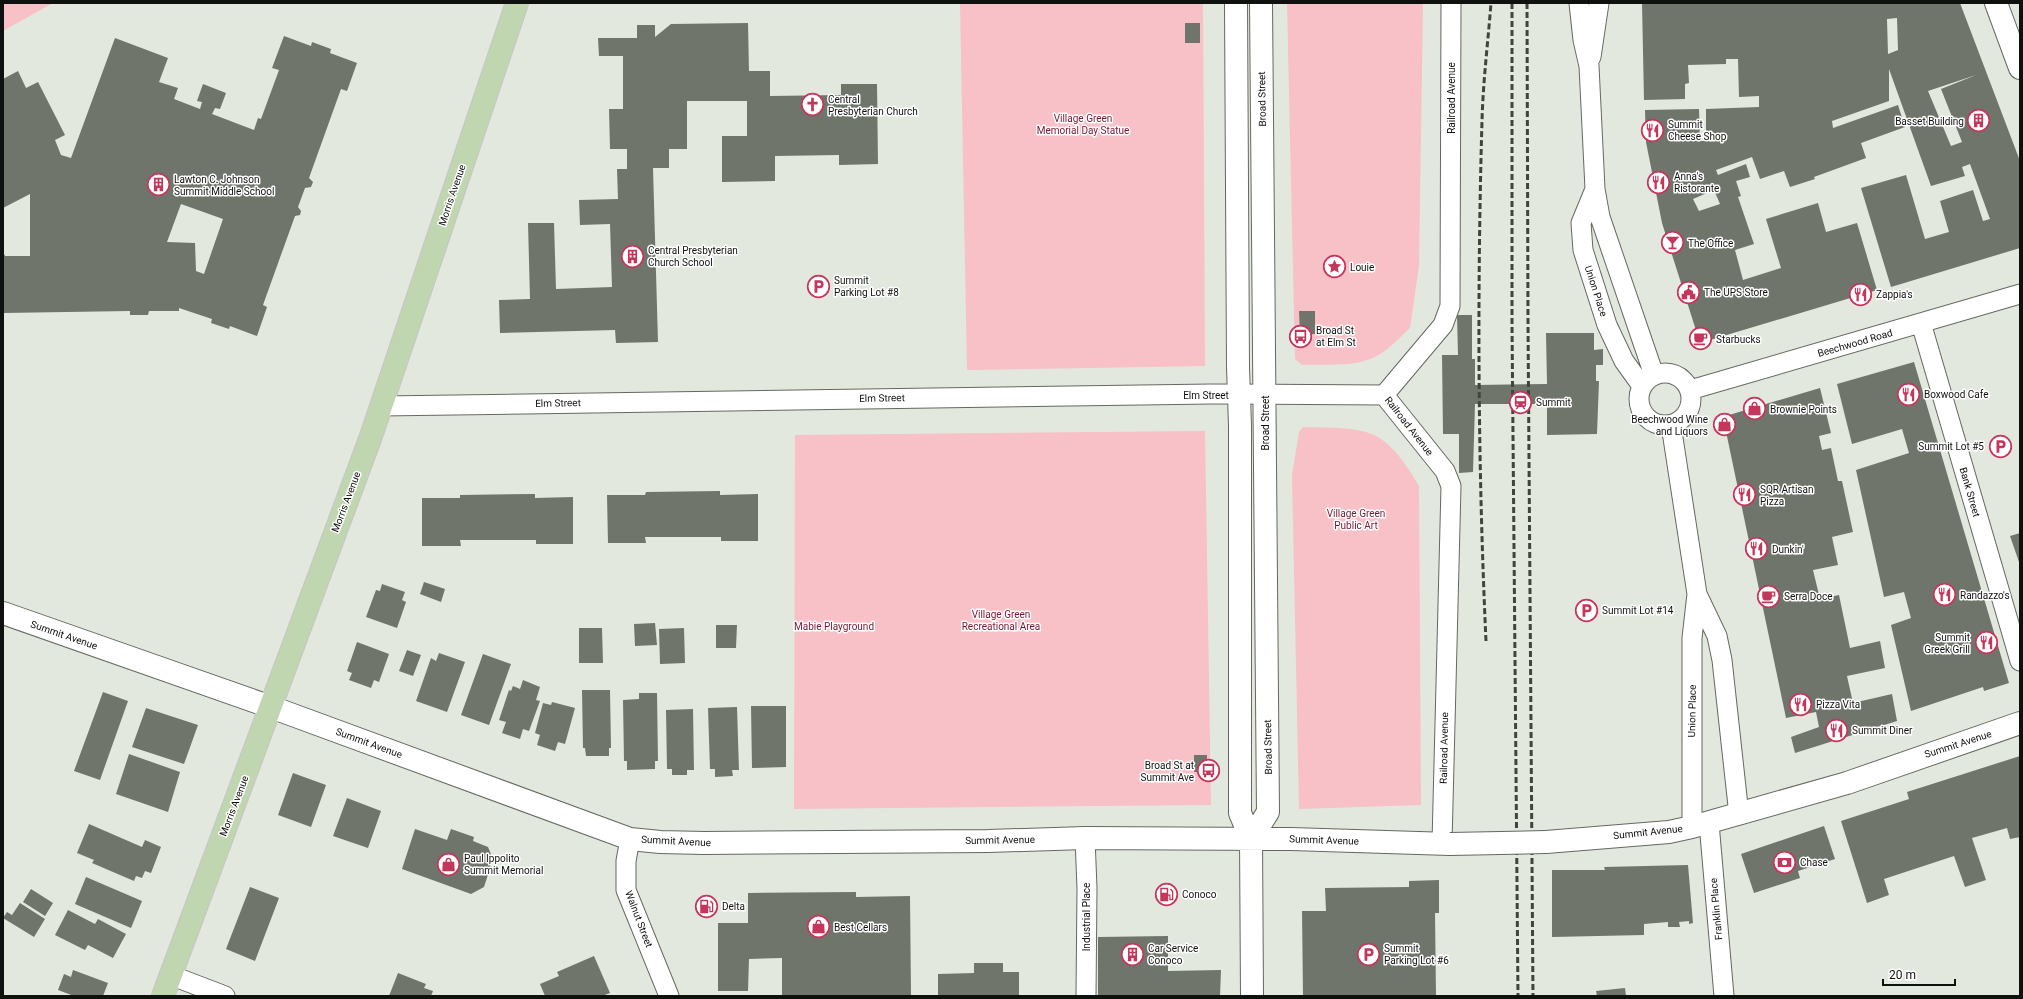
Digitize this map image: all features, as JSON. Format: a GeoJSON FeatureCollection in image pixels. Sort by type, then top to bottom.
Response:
{"type":"FeatureCollection","features":[{"type":"Feature","properties":{"kind":"main road","name":"Morris Avenue"},"geometry":{"type":"LineString","coordinates":[[163,996],[271,708],[381,406],[517,3]]}},
{"type":"Feature","properties":{"kind":"street"},"geometry":{"type":"LineString","coordinates":[[1236,3],[1240,813],[1251,838],[1252,996]]}},
{"type":"Feature","properties":{"kind":"street","name":"Broad Street"},"geometry":{"type":"LineString","coordinates":[[1251,838],[1268,812],[1261,3]]}},
{"type":"Feature","properties":{"kind":"street","name":"Railroad Avenue"},"geometry":{"type":"LineString","coordinates":[[1446,844],[1451,486],[1445,471],[1384,395],[1443,325],[1450,306],[1451,3]]}},
{"type":"Feature","properties":{"kind":"street","name":"Union Place"},"geometry":{"type":"LineString","coordinates":[[1579,3],[1583,40],[1589,66],[1595,189],[1600,217],[1648,381]]}},
{"type":"Feature","properties":{"kind":"street"},"geometry":{"type":"LineString","coordinates":[[1589,66],[1599,3]]}},
{"type":"Feature","properties":{"kind":"street"},"geometry":{"type":"LineString","coordinates":[[1996,3],[2020,68]]}},
{"type":"Feature","properties":{"kind":"street","name":"Union Place"},"geometry":{"type":"LineString","coordinates":[[1595,189],[1581,222],[1583,250],[1607,325],[1624,361],[1648,381]]}},
{"type":"Feature","properties":{"kind":"street","name":"Beechwood Road"},"geometry":{"type":"LineString","coordinates":[[1690,390],[2020,294]]}},
{"type":"Feature","properties":{"kind":"street","name":"Bank Street"},"geometry":{"type":"LineString","coordinates":[[1921,323],[2020,661]]}},
{"type":"Feature","properties":{"kind":"street"},"geometry":{"type":"LineString","coordinates":[[1648,381],[1662,373],[1675,375],[1686,382],[1690,390],[1690,408],[1686,416],[1671,425]]}},
{"type":"Feature","properties":{"kind":"street","name":"Union Place"},"geometry":{"type":"LineString","coordinates":[[1648,381],[1639,394],[1639,403],[1641,411],[1646,418],[1662,426],[1671,425],[1697,594],[1692,638],[1700,825]]}},
{"type":"Feature","properties":{"kind":"street","name":"Elm Street"},"geometry":{"type":"LineString","coordinates":[[381,406],[1264,394],[1384,395]]}},
{"type":"Feature","properties":{"kind":"street","name":"Union Place"},"geometry":{"type":"LineString","coordinates":[[1697,594],[1717,636],[1722,660],[1739,815]]}},
{"type":"Feature","properties":{"kind":"street","name":"Summit Avenue"},"geometry":{"type":"LineString","coordinates":[[3,613],[630,838],[660,842],[711,843],[988,841],[1085,838],[1251,838],[1446,844],[1546,842],[1670,832],[1739,815],[1847,783],[2020,724]]}},
{"type":"Feature","properties":{"kind":"street","name":"Franklin Place"},"geometry":{"type":"LineString","coordinates":[[1700,825],[1724,996]]}},
{"type":"Feature","properties":{"kind":"street","name":"Walnut Street"},"geometry":{"type":"LineString","coordinates":[[630,838],[626,860],[626,890],[670,996]]}},
{"type":"Feature","properties":{"kind":"street","name":"Industrial Place"},"geometry":{"type":"LineString","coordinates":[[1085,838],[1087,888],[1086,996]]}},
{"type":"Feature","properties":{"kind":"street"},"geometry":{"type":"LineString","coordinates":[[170,975],[225,996]]}},
{"type":"Feature","properties":{"kind":"green space"},"geometry":{"type":"Polygon","coordinates":[[[3,3],[53,3],[3,31],[3,3]]]}},
{"type":"Feature","properties":{"kind":"green space","name":"Village Green Memorial Day Statue"},"geometry":{"type":"Polygon","coordinates":[[[960,3],[1203,3],[1205,366],[967,370],[960,3]]]}},
{"type":"Feature","properties":{"kind":"green space"},"geometry":{"type":"Polygon","coordinates":[[[1287,3],[1423,3],[1419,266],[1410,328],[1381,354],[1362,362],[1336,365],[1302,365],[1295,359],[1287,3]]]}},
{"type":"Feature","properties":{"kind":"green space","name":"Village Green Public Art"},"geometry":{"type":"Polygon","coordinates":[[[1303,427],[1352,429],[1370,433],[1378,437],[1391,447],[1419,486],[1421,805],[1299,809],[1292,475],[1299,432],[1303,427]]]}},
{"type":"Feature","properties":{"kind":"green space","name":"Village Green Recreational Area"},"geometry":{"type":"Polygon","coordinates":[[[1205,431],[1211,805],[794,809],[795,435],[1205,431]]]}},
{"type":"Feature","properties":{"kind":"building"},"geometry":{"type":"Polygon","coordinates":[[[1642,3],[1960,3],[2020,161],[2020,248],[1891,287],[1861,188],[1906,175],[1925,239],[1949,232],[1940,201],[1973,190],[1983,221],[1990,219],[1970,164],[1962,167],[1965,176],[1931,186],[1889,69],[1889,101],[1832,121],[1833,128],[1898,105],[1905,127],[1861,143],[1866,158],[1814,177],[1815,179],[1790,187],[1784,171],[1760,179],[1752,157],[1716,170],[1718,175],[1746,164],[1750,177],[1736,181],[1741,196],[1738,197],[1754,244],[1735,250],[1743,280],[1781,268],[1766,219],[1818,203],[1826,232],[1857,223],[1877,290],[1700,343],[1662,223],[1646,142],[1645,110],[1699,109],[1700,141],[1706,141],[1706,109],[1759,107],[1759,96],[1739,97],[1738,59],[1726,59],[1726,64],[1688,65],[1689,83],[1685,84],[1685,99],[1644,100],[1642,3]],[[1897,18],[1887,19],[1888,54],[1898,50],[1897,18]],[[1976,75],[1928,91],[1951,146],[1962,142],[1941,89],[1976,75]],[[1714,190],[1693,199],[1699,211],[1720,204],[1714,190]]]}},
{"type":"Feature","properties":{"kind":"building","name":"Central Presbyterian Church"},"geometry":{"type":"Polygon","coordinates":[[[748,23],[749,71],[770,71],[770,96],[841,95],[841,84],[877,84],[878,164],[839,165],[839,155],[775,156],[775,181],[722,182],[722,136],[747,136],[747,101],[687,101],[687,149],[669,149],[669,168],[653,168],[658,342],[616,343],[615,330],[500,333],[499,300],[530,299],[528,223],[554,223],[556,289],[612,287],[610,224],[580,225],[579,200],[618,199],[617,169],[627,169],[627,149],[610,149],[609,109],[623,109],[623,56],[599,56],[598,38],[637,38],[637,25],[655,25],[655,37],[671,24],[748,23]]]}},
{"type":"Feature","properties":{"kind":"building"},"geometry":{"type":"Polygon","coordinates":[[[1185,23],[1200,23],[1200,43],[1185,43],[1185,23]]]}},
{"type":"Feature","properties":{"kind":"building","name":"Lawton C. Johnson Summit Middle School"},"geometry":{"type":"Polygon","coordinates":[[[284,36],[311,46],[312,42],[331,49],[330,53],[357,63],[347,91],[341,89],[309,178],[313,182],[311,187],[305,188],[298,207],[301,211],[300,215],[295,216],[263,305],[267,307],[257,336],[230,326],[229,329],[211,323],[212,319],[179,308],[179,311],[149,311],[148,315],[130,315],[130,311],[3,313],[3,252],[5,256],[30,256],[30,194],[3,208],[3,79],[18,71],[26,88],[38,82],[65,135],[55,140],[61,155],[71,158],[115,38],[168,58],[159,82],[178,88],[174,99],[200,109],[202,102],[197,101],[203,84],[226,93],[220,109],[215,108],[212,114],[254,130],[258,118],[261,119],[279,70],[272,68],[284,36]],[[181,204],[167,242],[195,243],[196,271],[204,274],[223,219],[181,204]]]}},
{"type":"Feature","properties":{"kind":"building"},"geometry":{"type":"Polygon","coordinates":[[[1299,311],[1315,311],[1315,334],[1300,335],[1299,311]]]}},
{"type":"Feature","properties":{"kind":"building","name":"Summit"},"geometry":{"type":"Polygon","coordinates":[[[1457,315],[1472,315],[1472,359],[1475,359],[1475,385],[1547,384],[1546,333],[1594,333],[1594,350],[1603,349],[1603,365],[1596,365],[1596,381],[1599,381],[1597,434],[1547,435],[1547,404],[1475,404],[1473,472],[1459,473],[1459,434],[1443,434],[1442,355],[1458,355],[1457,315]]]}},
{"type":"Feature","properties":{"kind":"building"},"geometry":{"type":"Polygon","coordinates":[[[1914,362],[2009,683],[1984,691],[1983,687],[1911,711],[1891,625],[1911,618],[1904,592],[1884,597],[1856,470],[1909,453],[1902,429],[1852,444],[1837,384],[1914,362]]]}},
{"type":"Feature","properties":{"kind":"building"},"geometry":{"type":"Polygon","coordinates":[[[1820,388],[1831,433],[1819,436],[1822,450],[1831,448],[1838,481],[1842,481],[1853,532],[1832,537],[1838,565],[1813,570],[1820,599],[1839,595],[1850,648],[1880,641],[1885,668],[1847,676],[1853,703],[1892,694],[1897,721],[1795,753],[1791,737],[1819,727],[1816,712],[1786,718],[1724,422],[1729,415],[1820,388]]]}},
{"type":"Feature","properties":{"kind":"building"},"geometry":{"type":"Polygon","coordinates":[[[720,491],[720,495],[758,494],[758,541],[721,541],[721,537],[645,537],[646,543],[608,543],[607,495],[645,495],[646,492],[720,491]]]}},
{"type":"Feature","properties":{"kind":"building"},"geometry":{"type":"Polygon","coordinates":[[[535,494],[535,498],[573,497],[573,544],[536,544],[536,540],[460,540],[461,546],[422,546],[422,498],[460,498],[460,495],[535,494]]]}},
{"type":"Feature","properties":{"kind":"building"},"geometry":{"type":"Polygon","coordinates":[[[2020,533],[2020,565],[2010,536],[2020,533]]]}},
{"type":"Feature","properties":{"kind":"building"},"geometry":{"type":"Polygon","coordinates":[[[424,582],[445,589],[441,602],[420,594],[424,582]]]}},
{"type":"Feature","properties":{"kind":"building"},"geometry":{"type":"Polygon","coordinates":[[[382,584],[405,592],[402,600],[406,602],[397,628],[366,617],[376,590],[380,591],[382,584]]]}},
{"type":"Feature","properties":{"kind":"building"},"geometry":{"type":"Polygon","coordinates":[[[655,623],[657,645],[635,646],[634,624],[655,623]]]}},
{"type":"Feature","properties":{"kind":"building"},"geometry":{"type":"Polygon","coordinates":[[[716,625],[737,625],[736,648],[716,648],[716,625]]]}},
{"type":"Feature","properties":{"kind":"building"},"geometry":{"type":"Polygon","coordinates":[[[579,628],[602,628],[603,663],[579,663],[579,628]]]}},
{"type":"Feature","properties":{"kind":"building"},"geometry":{"type":"Polygon","coordinates":[[[684,628],[685,663],[660,664],[659,629],[684,628]]]}},
{"type":"Feature","properties":{"kind":"building"},"geometry":{"type":"Polygon","coordinates":[[[357,642],[389,654],[379,682],[374,680],[371,688],[349,680],[352,673],[347,671],[357,642]]]}},
{"type":"Feature","properties":{"kind":"building"},"geometry":{"type":"Polygon","coordinates":[[[407,650],[421,655],[413,676],[399,671],[407,650]]]}},
{"type":"Feature","properties":{"kind":"building"},"geometry":{"type":"Polygon","coordinates":[[[439,653],[465,662],[447,712],[416,701],[431,658],[436,661],[439,653]]]}},
{"type":"Feature","properties":{"kind":"building"},"geometry":{"type":"Polygon","coordinates":[[[483,654],[511,664],[489,725],[461,715],[483,654]]]}},
{"type":"Feature","properties":{"kind":"building"},"geometry":{"type":"Polygon","coordinates":[[[523,680],[540,687],[536,700],[540,701],[529,731],[523,729],[520,739],[502,733],[506,722],[499,720],[509,690],[511,691],[513,686],[520,689],[523,680]]]}},
{"type":"Feature","properties":{"kind":"building"},"geometry":{"type":"Polygon","coordinates":[[[582,690],[610,690],[611,748],[609,748],[609,756],[586,756],[585,748],[583,748],[582,690]]]}},
{"type":"Feature","properties":{"kind":"building"},"geometry":{"type":"Polygon","coordinates":[[[103,692],[128,701],[100,780],[74,771],[103,692]]]}},
{"type":"Feature","properties":{"kind":"building"},"geometry":{"type":"Polygon","coordinates":[[[639,693],[657,693],[658,761],[655,761],[655,769],[627,770],[627,761],[624,761],[623,700],[639,699],[639,693]]]}},
{"type":"Feature","properties":{"kind":"building"},"geometry":{"type":"Polygon","coordinates":[[[552,702],[575,708],[565,744],[558,742],[555,751],[537,745],[540,735],[535,733],[543,703],[551,705],[552,702]]]}},
{"type":"Feature","properties":{"kind":"building"},"geometry":{"type":"Polygon","coordinates":[[[751,706],[786,706],[786,767],[752,768],[751,706]]]}},
{"type":"Feature","properties":{"kind":"building"},"geometry":{"type":"Polygon","coordinates":[[[737,707],[739,770],[732,770],[733,776],[715,777],[715,769],[710,769],[708,708],[737,707]]]}},
{"type":"Feature","properties":{"kind":"building"},"geometry":{"type":"Polygon","coordinates":[[[146,708],[198,725],[184,764],[132,747],[146,708]]]}},
{"type":"Feature","properties":{"kind":"building"},"geometry":{"type":"Polygon","coordinates":[[[693,709],[694,770],[687,770],[687,775],[672,775],[672,769],[667,769],[666,710],[693,709]]]}},
{"type":"Feature","properties":{"kind":"building"},"geometry":{"type":"Polygon","coordinates":[[[129,754],[180,772],[168,812],[116,794],[129,754]]]}},
{"type":"Feature","properties":{"kind":"building"},"geometry":{"type":"Polygon","coordinates":[[[1194,755],[1207,755],[1207,772],[1194,772],[1194,755]]]}},
{"type":"Feature","properties":{"kind":"building"},"geometry":{"type":"Polygon","coordinates":[[[2020,756],[2020,837],[2010,839],[2007,828],[1972,838],[1986,880],[1965,887],[1954,856],[1884,879],[1889,895],[1867,903],[1841,821],[1909,799],[1907,792],[2020,756]]]}},
{"type":"Feature","properties":{"kind":"building"},"geometry":{"type":"Polygon","coordinates":[[[293,773],[326,785],[311,827],[278,815],[293,773]]]}},
{"type":"Feature","properties":{"kind":"building"},"geometry":{"type":"Polygon","coordinates":[[[347,798],[381,811],[368,848],[333,836],[347,798]]]}},
{"type":"Feature","properties":{"kind":"building"},"geometry":{"type":"Polygon","coordinates":[[[89,824],[142,847],[145,840],[161,847],[151,873],[145,871],[142,878],[136,876],[134,881],[92,863],[94,860],[77,853],[89,824]]]}},
{"type":"Feature","properties":{"kind":"building","name":"Chase"},"geometry":{"type":"Polygon","coordinates":[[[1824,826],[1835,859],[1798,871],[1800,878],[1754,893],[1741,854],[1824,826]]]}},
{"type":"Feature","properties":{"kind":"building","name":"Paul Ippolito Summit Memorial"},"geometry":{"type":"Polygon","coordinates":[[[415,829],[447,840],[451,829],[474,837],[473,841],[488,847],[493,859],[484,887],[471,894],[402,869],[415,829]]]}},
{"type":"Feature","properties":{"kind":"building"},"geometry":{"type":"Polygon","coordinates":[[[1688,865],[1693,923],[1689,924],[1689,921],[1679,922],[1680,927],[1668,927],[1668,922],[1644,924],[1644,935],[1552,937],[1552,870],[1605,870],[1604,867],[1688,865]]]}},
{"type":"Feature","properties":{"kind":"building"},"geometry":{"type":"Polygon","coordinates":[[[86,877],[142,901],[131,928],[75,904],[86,877]]]}},
{"type":"Feature","properties":{"kind":"building","name":"Summit Parking Lot #6"},"geometry":{"type":"Polygon","coordinates":[[[1439,880],[1439,913],[1435,913],[1436,996],[1303,996],[1302,911],[1326,911],[1325,888],[1409,887],[1409,881],[1439,880]]]}},
{"type":"Feature","properties":{"kind":"building"},"geometry":{"type":"Polygon","coordinates":[[[250,887],[279,898],[255,961],[226,949],[250,887]]]}},
{"type":"Feature","properties":{"kind":"building"},"geometry":{"type":"Polygon","coordinates":[[[31,889],[53,903],[45,916],[23,902],[31,889]]]}},
{"type":"Feature","properties":{"kind":"building"},"geometry":{"type":"Polygon","coordinates":[[[856,892],[856,897],[910,896],[911,996],[782,996],[782,958],[749,959],[748,991],[718,991],[718,923],[748,923],[748,893],[856,892]]]}},
{"type":"Feature","properties":{"kind":"building"},"geometry":{"type":"Polygon","coordinates":[[[20,903],[45,919],[34,937],[3,918],[7,912],[12,915],[20,903]]]}},
{"type":"Feature","properties":{"kind":"building"},"geometry":{"type":"Polygon","coordinates":[[[68,910],[95,924],[98,919],[126,934],[113,958],[88,945],[85,950],[55,935],[68,910]]]}},
{"type":"Feature","properties":{"kind":"building"},"geometry":{"type":"Polygon","coordinates":[[[1168,936],[1168,971],[1221,970],[1220,996],[1098,996],[1098,937],[1168,936]]]}},
{"type":"Feature","properties":{"kind":"building"},"geometry":{"type":"Polygon","coordinates":[[[594,956],[610,993],[602,996],[545,996],[540,984],[559,976],[557,972],[594,956]]]}},
{"type":"Feature","properties":{"kind":"building"},"geometry":{"type":"Polygon","coordinates":[[[974,963],[1003,963],[1003,972],[1019,972],[1019,996],[938,996],[938,974],[974,973],[974,963]]]}},
{"type":"Feature","properties":{"kind":"building"},"geometry":{"type":"Polygon","coordinates":[[[73,970],[108,983],[103,996],[74,996],[58,990],[64,974],[71,977],[73,970]]]}},
{"type":"Feature","properties":{"kind":"building"},"geometry":{"type":"Polygon","coordinates":[[[398,973],[426,984],[424,988],[433,991],[431,996],[389,996],[398,973]]]}},
{"type":"Feature","properties":{"kind":"building"},"geometry":{"type":"Polygon","coordinates":[[[1625,988],[1626,996],[1597,996],[1596,991],[1625,988]]]}},
{"type":"Feature","properties":{"kind":"railway"},"geometry":{"type":"LineString","coordinates":[[1486,641],[1481,512],[1479,251],[1484,77],[1491,3]]}},
{"type":"Feature","properties":{"kind":"railway"},"geometry":{"type":"LineString","coordinates":[[1512,3],[1512,323],[1518,996]]}},
{"type":"Feature","properties":{"kind":"railway"},"geometry":{"type":"LineString","coordinates":[[1527,3],[1533,996]]}},
{"type":"Feature","properties":{"kind":"place","name":"Central Presbyterian Church"},"geometry":{"type":"Point","coordinates":[812,105]}},
{"type":"Feature","properties":{"kind":"place","name":"Basset Building"},"geometry":{"type":"Point","coordinates":[1979,121]}},
{"type":"Feature","properties":{"kind":"place","name":"Summit Cheese Shop"},"geometry":{"type":"Point","coordinates":[1652,130]}},
{"type":"Feature","properties":{"kind":"place","name":"Anna's Ristorante"},"geometry":{"type":"Point","coordinates":[1658,182]}},
{"type":"Feature","properties":{"kind":"place","name":"Lawton C. Johnson Summit Middle School"},"geometry":{"type":"Point","coordinates":[158,185]}},
{"type":"Feature","properties":{"kind":"place","name":"The Office"},"geometry":{"type":"Point","coordinates":[1673,243]}},
{"type":"Feature","properties":{"kind":"place","name":"Central Presbyterian Church School"},"geometry":{"type":"Point","coordinates":[633,256]}},
{"type":"Feature","properties":{"kind":"place","name":"Louie"},"geometry":{"type":"Point","coordinates":[1334,267]}},
{"type":"Feature","properties":{"kind":"place","name":"Summit Parking Lot #8"},"geometry":{"type":"Point","coordinates":[818,286]}},
{"type":"Feature","properties":{"kind":"place","name":"The UPS Store"},"geometry":{"type":"Point","coordinates":[1689,292]}},
{"type":"Feature","properties":{"kind":"place","name":"Zappia's"},"geometry":{"type":"Point","coordinates":[1861,294]}},
{"type":"Feature","properties":{"kind":"place","name":"Broad St at Elm St"},"geometry":{"type":"Point","coordinates":[1300,336]}},
{"type":"Feature","properties":{"kind":"place","name":"Starbucks"},"geometry":{"type":"Point","coordinates":[1701,339]}},
{"type":"Feature","properties":{"kind":"place","name":"Boxwood Cafe"},"geometry":{"type":"Point","coordinates":[1909,394]}},
{"type":"Feature","properties":{"kind":"place","name":"Summit"},"geometry":{"type":"Point","coordinates":[1520,402]}},
{"type":"Feature","properties":{"kind":"place","name":"Brownie Points"},"geometry":{"type":"Point","coordinates":[1755,409]}},
{"type":"Feature","properties":{"kind":"place","name":"Beechwood Wine and Liquors"},"geometry":{"type":"Point","coordinates":[1724,425]}},
{"type":"Feature","properties":{"kind":"place","name":"Summit Lot #5"},"geometry":{"type":"Point","coordinates":[2000,446]}},
{"type":"Feature","properties":{"kind":"place","name":"SQR Artisan Pizza"},"geometry":{"type":"Point","coordinates":[1744,495]}},
{"type":"Feature","properties":{"kind":"place","name":"Dunkin'"},"geometry":{"type":"Point","coordinates":[1756,549]}},
{"type":"Feature","properties":{"kind":"place","name":"Randazzo's"},"geometry":{"type":"Point","coordinates":[1944,595]}},
{"type":"Feature","properties":{"kind":"place","name":"Serra Doce"},"geometry":{"type":"Point","coordinates":[1768,596]}},
{"type":"Feature","properties":{"kind":"place","name":"Summit Lot #14"},"geometry":{"type":"Point","coordinates":[1587,610]}},
{"type":"Feature","properties":{"kind":"place","name":"Summit Greek Grill"},"geometry":{"type":"Point","coordinates":[1986,643]}},
{"type":"Feature","properties":{"kind":"place","name":"Pizza Vita"},"geometry":{"type":"Point","coordinates":[1801,704]}},
{"type":"Feature","properties":{"kind":"place","name":"Summit Diner"},"geometry":{"type":"Point","coordinates":[1836,730]}},
{"type":"Feature","properties":{"kind":"place","name":"Broad St at Summit Ave"},"geometry":{"type":"Point","coordinates":[1209,771]}},
{"type":"Feature","properties":{"kind":"place","name":"Chase"},"geometry":{"type":"Point","coordinates":[1784,862]}},
{"type":"Feature","properties":{"kind":"place","name":"Paul Ippolito Summit Memorial"},"geometry":{"type":"Point","coordinates":[448,864]}},
{"type":"Feature","properties":{"kind":"place","name":"Conoco"},"geometry":{"type":"Point","coordinates":[1166,894]}},
{"type":"Feature","properties":{"kind":"place","name":"Delta"},"geometry":{"type":"Point","coordinates":[706,906]}},
{"type":"Feature","properties":{"kind":"place","name":"Best Cellars"},"geometry":{"type":"Point","coordinates":[819,927]}},
{"type":"Feature","properties":{"kind":"place","name":"Car Service Conoco"},"geometry":{"type":"Point","coordinates":[1133,954]}},
{"type":"Feature","properties":{"kind":"place","name":"Summit Parking Lot #6"},"geometry":{"type":"Point","coordinates":[1369,954]}},
{"type":"Feature","properties":{"kind":"park label","name":"Mabie Playground"},"geometry":{"type":"Point","coordinates":[834,626]}}]}
